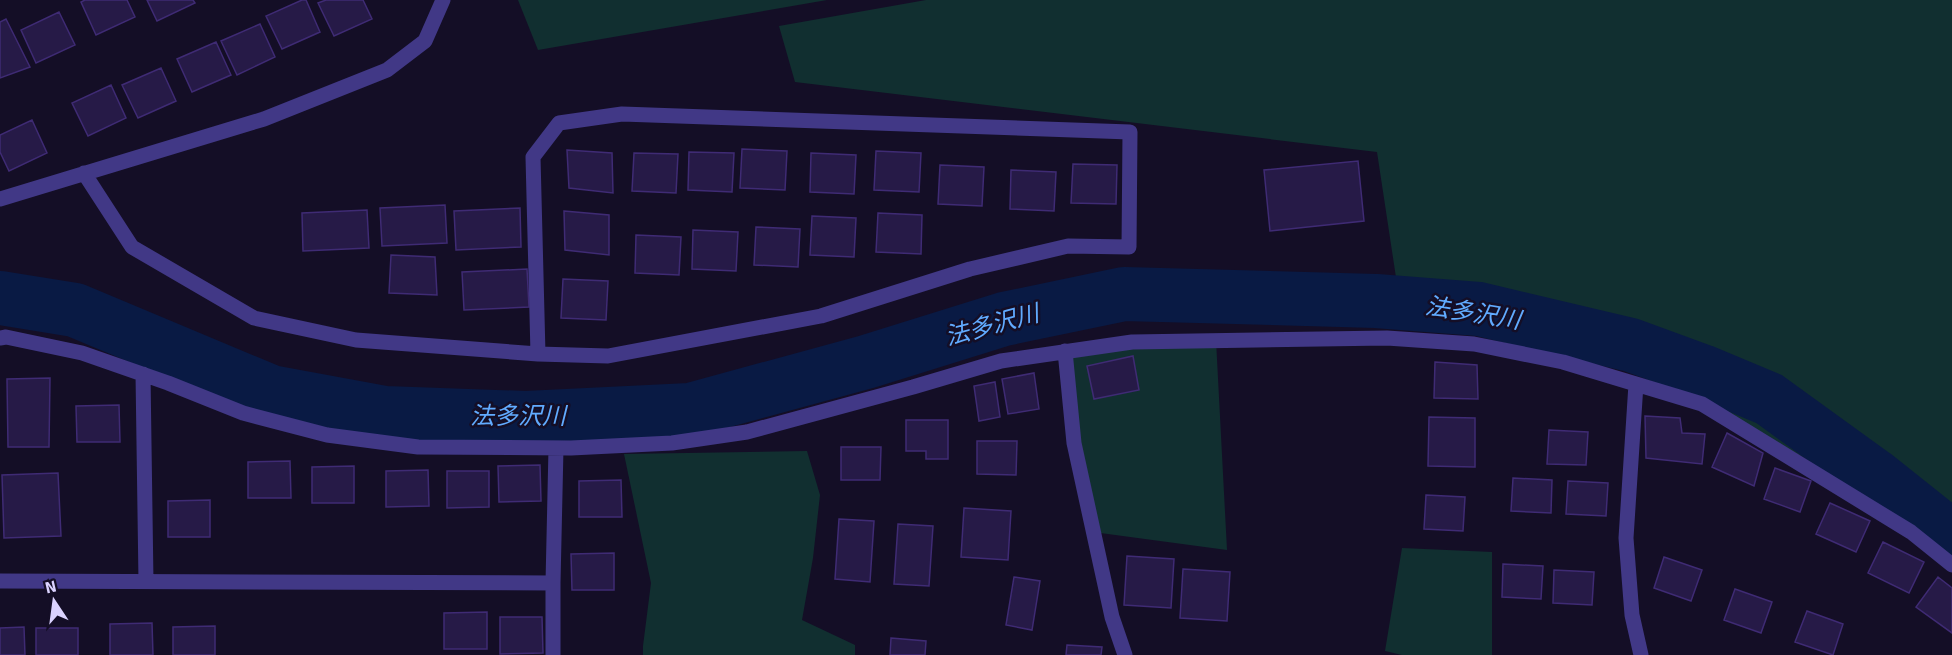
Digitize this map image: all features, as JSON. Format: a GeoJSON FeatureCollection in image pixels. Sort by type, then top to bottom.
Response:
{"type":"FeatureCollection","features":[{"type":"Feature","properties":{"kind":"street"},"geometry":{"type":"LineString","coordinates":[[0,199],[264,119],[387,70],[425,41],[443,0]]}},
{"type":"Feature","properties":{"kind":"street"},"geometry":{"type":"LineString","coordinates":[[84,173],[132,247],[254,318],[356,340],[538,354],[608,356],[821,316],[970,269],[1068,246],[1130,247],[1130,132],[622,114],[559,123],[533,157],[538,354]]}},
{"type":"Feature","properties":{"kind":"street"},"geometry":{"type":"LineString","coordinates":[[0,338],[6,337],[82,353],[243,413],[327,435],[418,447],[556,448],[672,443],[747,432],[1001,361],[1132,342],[1387,338],[1480,346],[1563,362],[1702,404],[1911,532],[1952,565]]}},
{"type":"Feature","properties":{"kind":"street"},"geometry":{"type":"LineString","coordinates":[[1065,351],[1074,443],[1112,617],[1125,655]]}},
{"type":"Feature","properties":{"kind":"street"},"geometry":{"type":"LineString","coordinates":[[143,374],[146,582]]}},
{"type":"Feature","properties":{"kind":"street"},"geometry":{"type":"LineString","coordinates":[[1636,384],[1626,538],[1632,615],[1641,655]]}},
{"type":"Feature","properties":{"kind":"street"},"geometry":{"type":"LineString","coordinates":[[553,655],[556,448]]}},
{"type":"Feature","properties":{"kind":"street"},"geometry":{"type":"LineString","coordinates":[[0,581],[553,583]]}},
{"type":"Feature","properties":{"kind":"green space"},"geometry":{"type":"Polygon","coordinates":[[[518,0],[827,0],[538,50],[518,0]]]}},
{"type":"Feature","properties":{"kind":"green space"},"geometry":{"type":"Polygon","coordinates":[[[926,0],[1952,0],[1952,558],[1857,486],[1619,358],[1605,331],[1512,298],[1397,284],[1377,152],[795,82],[779,26],[926,0]]]}},
{"type":"Feature","properties":{"kind":"green space"},"geometry":{"type":"Polygon","coordinates":[[[1216,340],[1227,550],[1093,532],[1065,351],[1216,340]]]}},
{"type":"Feature","properties":{"kind":"green space"},"geometry":{"type":"Polygon","coordinates":[[[807,451],[820,495],[813,558],[802,620],[855,645],[855,655],[643,655],[651,583],[624,454],[807,451]]]}},
{"type":"Feature","properties":{"kind":"green space"},"geometry":{"type":"Polygon","coordinates":[[[1402,548],[1492,552],[1492,655],[1402,655],[1385,651],[1402,548]]]}},
{"type":"Feature","properties":{"kind":"building"},"geometry":{"type":"Polygon","coordinates":[[[85,0],[127,0],[135,17],[96,35],[81,2],[85,0]]]}},
{"type":"Feature","properties":{"kind":"building"},"geometry":{"type":"Polygon","coordinates":[[[147,0],[193,0],[195,3],[157,21],[147,0]]]}},
{"type":"Feature","properties":{"kind":"building"},"geometry":{"type":"Polygon","coordinates":[[[306,0],[320,32],[282,49],[266,16],[306,0]]]}},
{"type":"Feature","properties":{"kind":"building"},"geometry":{"type":"Polygon","coordinates":[[[326,0],[363,0],[372,19],[334,36],[318,3],[326,0]]]}},
{"type":"Feature","properties":{"kind":"building"},"geometry":{"type":"Polygon","coordinates":[[[59,12],[75,45],[36,63],[21,30],[59,12]]]}},
{"type":"Feature","properties":{"kind":"building"},"geometry":{"type":"Polygon","coordinates":[[[6,19],[30,67],[0,78],[0,22],[6,19]]]}},
{"type":"Feature","properties":{"kind":"building"},"geometry":{"type":"Polygon","coordinates":[[[260,24],[275,57],[237,75],[221,41],[260,24]]]}},
{"type":"Feature","properties":{"kind":"building"},"geometry":{"type":"Polygon","coordinates":[[[216,42],[231,75],[192,92],[177,59],[216,42]]]}},
{"type":"Feature","properties":{"kind":"building"},"geometry":{"type":"Polygon","coordinates":[[[161,68],[176,101],[138,118],[122,85],[161,68]]]}},
{"type":"Feature","properties":{"kind":"building"},"geometry":{"type":"Polygon","coordinates":[[[111,85],[126,118],[88,136],[72,103],[111,85]]]}},
{"type":"Feature","properties":{"kind":"building"},"geometry":{"type":"Polygon","coordinates":[[[32,120],[47,153],[9,171],[0,152],[0,135],[32,120]]]}},
{"type":"Feature","properties":{"kind":"building"},"geometry":{"type":"Polygon","coordinates":[[[742,149],[787,151],[785,190],[740,188],[742,149]]]}},
{"type":"Feature","properties":{"kind":"building"},"geometry":{"type":"Polygon","coordinates":[[[567,150],[612,153],[613,193],[569,188],[567,150]]]}},
{"type":"Feature","properties":{"kind":"building"},"geometry":{"type":"Polygon","coordinates":[[[876,151],[921,153],[919,192],[874,190],[876,151]]]}},
{"type":"Feature","properties":{"kind":"building"},"geometry":{"type":"Polygon","coordinates":[[[689,152],[734,153],[732,192],[688,190],[689,152]]]}},
{"type":"Feature","properties":{"kind":"building"},"geometry":{"type":"Polygon","coordinates":[[[634,153],[678,154],[676,193],[632,191],[634,153]]]}},
{"type":"Feature","properties":{"kind":"building"},"geometry":{"type":"Polygon","coordinates":[[[811,153],[856,155],[854,194],[810,192],[811,153]]]}},
{"type":"Feature","properties":{"kind":"building"},"geometry":{"type":"Polygon","coordinates":[[[1358,161],[1364,221],[1270,231],[1264,170],[1358,161]]]}},
{"type":"Feature","properties":{"kind":"building"},"geometry":{"type":"Polygon","coordinates":[[[1073,164],[1117,165],[1116,204],[1071,203],[1073,164]]]}},
{"type":"Feature","properties":{"kind":"building"},"geometry":{"type":"Polygon","coordinates":[[[940,165],[984,167],[982,206],[938,204],[940,165]]]}},
{"type":"Feature","properties":{"kind":"building"},"geometry":{"type":"Polygon","coordinates":[[[1011,170],[1056,172],[1054,211],[1010,209],[1011,170]]]}},
{"type":"Feature","properties":{"kind":"building"},"geometry":{"type":"Polygon","coordinates":[[[445,205],[447,243],[382,246],[380,208],[445,205]]]}},
{"type":"Feature","properties":{"kind":"building"},"geometry":{"type":"Polygon","coordinates":[[[520,208],[521,247],[456,250],[454,211],[520,208]]]}},
{"type":"Feature","properties":{"kind":"building"},"geometry":{"type":"Polygon","coordinates":[[[367,210],[369,248],[303,251],[302,213],[367,210]]]}},
{"type":"Feature","properties":{"kind":"building"},"geometry":{"type":"Polygon","coordinates":[[[564,211],[609,215],[609,255],[565,250],[564,211]]]}},
{"type":"Feature","properties":{"kind":"building"},"geometry":{"type":"Polygon","coordinates":[[[878,213],[922,215],[921,254],[876,252],[878,213]]]}},
{"type":"Feature","properties":{"kind":"building"},"geometry":{"type":"Polygon","coordinates":[[[812,216],[856,218],[854,257],[810,255],[812,216]]]}},
{"type":"Feature","properties":{"kind":"building"},"geometry":{"type":"Polygon","coordinates":[[[756,227],[800,229],[798,267],[754,265],[756,227]]]}},
{"type":"Feature","properties":{"kind":"building"},"geometry":{"type":"Polygon","coordinates":[[[693,230],[738,232],[736,271],[692,269],[693,230]]]}},
{"type":"Feature","properties":{"kind":"building"},"geometry":{"type":"Polygon","coordinates":[[[636,235],[681,237],[679,275],[635,273],[636,235]]]}},
{"type":"Feature","properties":{"kind":"building"},"geometry":{"type":"Polygon","coordinates":[[[391,255],[435,257],[437,295],[389,293],[391,255]]]}},
{"type":"Feature","properties":{"kind":"building"},"geometry":{"type":"Polygon","coordinates":[[[527,269],[529,307],[464,310],[462,272],[527,269]]]}},
{"type":"Feature","properties":{"kind":"building"},"geometry":{"type":"Polygon","coordinates":[[[563,279],[608,281],[606,320],[561,318],[563,279]]]}},
{"type":"Feature","properties":{"kind":"building"},"geometry":{"type":"Polygon","coordinates":[[[1133,356],[1139,390],[1094,399],[1087,366],[1133,356]]]}},
{"type":"Feature","properties":{"kind":"building"},"geometry":{"type":"Polygon","coordinates":[[[1435,362],[1477,365],[1478,399],[1434,398],[1435,362]]]}},
{"type":"Feature","properties":{"kind":"building"},"geometry":{"type":"Polygon","coordinates":[[[1034,373],[1039,409],[1008,414],[1002,379],[1034,373]]]}},
{"type":"Feature","properties":{"kind":"building"},"geometry":{"type":"Polygon","coordinates":[[[50,378],[49,447],[8,447],[7,379],[50,378]]]}},
{"type":"Feature","properties":{"kind":"building"},"geometry":{"type":"Polygon","coordinates":[[[995,382],[1000,417],[979,421],[974,386],[995,382]]]}},
{"type":"Feature","properties":{"kind":"building"},"geometry":{"type":"Polygon","coordinates":[[[119,405],[120,442],[77,442],[76,406],[119,405]]]}},
{"type":"Feature","properties":{"kind":"building"},"geometry":{"type":"Polygon","coordinates":[[[1645,416],[1680,418],[1682,433],[1705,434],[1702,464],[1646,458],[1645,416]]]}},
{"type":"Feature","properties":{"kind":"building"},"geometry":{"type":"Polygon","coordinates":[[[1429,417],[1475,418],[1475,467],[1428,466],[1429,417]]]}},
{"type":"Feature","properties":{"kind":"building"},"geometry":{"type":"Polygon","coordinates":[[[906,420],[948,420],[948,459],[926,459],[926,451],[906,451],[906,420]]]}},
{"type":"Feature","properties":{"kind":"building"},"geometry":{"type":"Polygon","coordinates":[[[1549,430],[1588,432],[1586,465],[1547,464],[1549,430]]]}},
{"type":"Feature","properties":{"kind":"building"},"geometry":{"type":"Polygon","coordinates":[[[1727,433],[1763,453],[1754,486],[1712,467],[1727,433]]]}},
{"type":"Feature","properties":{"kind":"building"},"geometry":{"type":"Polygon","coordinates":[[[977,441],[1017,441],[1016,475],[977,474],[977,441]]]}},
{"type":"Feature","properties":{"kind":"building"},"geometry":{"type":"Polygon","coordinates":[[[841,447],[881,447],[880,480],[841,480],[841,447]]]}},
{"type":"Feature","properties":{"kind":"building"},"geometry":{"type":"Polygon","coordinates":[[[290,461],[291,498],[248,498],[248,462],[290,461]]]}},
{"type":"Feature","properties":{"kind":"building"},"geometry":{"type":"Polygon","coordinates":[[[540,465],[541,501],[499,502],[498,466],[540,465]]]}},
{"type":"Feature","properties":{"kind":"building"},"geometry":{"type":"Polygon","coordinates":[[[354,466],[354,503],[312,503],[312,467],[354,466]]]}},
{"type":"Feature","properties":{"kind":"building"},"geometry":{"type":"Polygon","coordinates":[[[1775,468],[1811,481],[1800,512],[1764,499],[1775,468]]]}},
{"type":"Feature","properties":{"kind":"building"},"geometry":{"type":"Polygon","coordinates":[[[428,470],[429,506],[386,507],[386,471],[428,470]]]}},
{"type":"Feature","properties":{"kind":"building"},"geometry":{"type":"Polygon","coordinates":[[[447,471],[489,471],[489,507],[447,508],[447,471]]]}},
{"type":"Feature","properties":{"kind":"building"},"geometry":{"type":"Polygon","coordinates":[[[58,473],[61,536],[4,538],[2,475],[58,473]]]}},
{"type":"Feature","properties":{"kind":"building"},"geometry":{"type":"Polygon","coordinates":[[[1513,478],[1552,480],[1551,513],[1511,511],[1513,478]]]}},
{"type":"Feature","properties":{"kind":"building"},"geometry":{"type":"Polygon","coordinates":[[[621,480],[622,517],[579,517],[579,481],[621,480]]]}},
{"type":"Feature","properties":{"kind":"building"},"geometry":{"type":"Polygon","coordinates":[[[1568,481],[1608,483],[1606,516],[1566,514],[1568,481]]]}},
{"type":"Feature","properties":{"kind":"building"},"geometry":{"type":"Polygon","coordinates":[[[1426,495],[1465,497],[1463,531],[1424,529],[1426,495]]]}},
{"type":"Feature","properties":{"kind":"building"},"geometry":{"type":"Polygon","coordinates":[[[210,500],[210,537],[168,537],[168,501],[210,500]]]}},
{"type":"Feature","properties":{"kind":"building"},"geometry":{"type":"Polygon","coordinates":[[[1830,503],[1870,521],[1856,552],[1816,534],[1830,503]]]}},
{"type":"Feature","properties":{"kind":"building"},"geometry":{"type":"Polygon","coordinates":[[[964,508],[1011,511],[1008,560],[961,557],[964,508]]]}},
{"type":"Feature","properties":{"kind":"building"},"geometry":{"type":"Polygon","coordinates":[[[839,519],[874,521],[870,582],[835,579],[839,519]]]}},
{"type":"Feature","properties":{"kind":"building"},"geometry":{"type":"Polygon","coordinates":[[[898,524],[933,526],[929,586],[894,584],[898,524]]]}},
{"type":"Feature","properties":{"kind":"building"},"geometry":{"type":"Polygon","coordinates":[[[1883,542],[1924,562],[1909,593],[1868,573],[1883,542]]]}},
{"type":"Feature","properties":{"kind":"building"},"geometry":{"type":"Polygon","coordinates":[[[614,553],[614,590],[572,590],[571,554],[614,553]]]}},
{"type":"Feature","properties":{"kind":"building"},"geometry":{"type":"Polygon","coordinates":[[[1127,556],[1174,559],[1171,608],[1124,605],[1127,556]]]}},
{"type":"Feature","properties":{"kind":"building"},"geometry":{"type":"Polygon","coordinates":[[[1664,557],[1702,570],[1691,601],[1654,588],[1664,557]]]}},
{"type":"Feature","properties":{"kind":"building"},"geometry":{"type":"Polygon","coordinates":[[[1503,564],[1543,566],[1541,599],[1502,597],[1503,564]]]}},
{"type":"Feature","properties":{"kind":"building"},"geometry":{"type":"Polygon","coordinates":[[[1183,569],[1230,572],[1227,621],[1180,618],[1183,569]]]}},
{"type":"Feature","properties":{"kind":"building"},"geometry":{"type":"Polygon","coordinates":[[[1554,570],[1594,572],[1592,605],[1553,603],[1554,570]]]}},
{"type":"Feature","properties":{"kind":"building"},"geometry":{"type":"Polygon","coordinates":[[[1014,577],[1040,581],[1032,630],[1006,625],[1014,577]]]}},
{"type":"Feature","properties":{"kind":"building"},"geometry":{"type":"Polygon","coordinates":[[[1938,577],[1952,588],[1952,633],[1916,607],[1938,577]]]}},
{"type":"Feature","properties":{"kind":"building"},"geometry":{"type":"Polygon","coordinates":[[[1735,589],[1772,602],[1761,633],[1724,620],[1735,589]]]}},
{"type":"Feature","properties":{"kind":"building"},"geometry":{"type":"Polygon","coordinates":[[[1807,611],[1843,624],[1833,655],[1795,642],[1807,611]]]}},
{"type":"Feature","properties":{"kind":"building"},"geometry":{"type":"Polygon","coordinates":[[[487,612],[487,649],[444,649],[444,613],[487,612]]]}},
{"type":"Feature","properties":{"kind":"building"},"geometry":{"type":"Polygon","coordinates":[[[500,617],[542,617],[543,653],[500,654],[500,617]]]}},
{"type":"Feature","properties":{"kind":"building"},"geometry":{"type":"Polygon","coordinates":[[[152,623],[153,655],[110,655],[110,624],[152,623]]]}},
{"type":"Feature","properties":{"kind":"building"},"geometry":{"type":"Polygon","coordinates":[[[215,626],[215,655],[173,655],[173,627],[215,626]]]}},
{"type":"Feature","properties":{"kind":"building"},"geometry":{"type":"Polygon","coordinates":[[[24,627],[25,655],[0,655],[0,628],[24,627]]]}},
{"type":"Feature","properties":{"kind":"building"},"geometry":{"type":"Polygon","coordinates":[[[36,628],[78,628],[78,655],[36,655],[36,628]]]}},
{"type":"Feature","properties":{"kind":"building"},"geometry":{"type":"Polygon","coordinates":[[[891,638],[926,641],[925,655],[890,655],[891,638]]]}},
{"type":"Feature","properties":{"kind":"building"},"geometry":{"type":"Polygon","coordinates":[[[1067,645],[1102,647],[1101,655],[1066,655],[1067,645]]]}},
{"type":"Feature","properties":{"kind":"waterway","name":"法多沢川"},"geometry":{"type":"LineString","coordinates":[[0,298],[75,310],[271,392],[385,413],[526,418],[690,410],[866,362],[1004,319],[1124,294],[1376,301],[1479,309],[1631,345],[1769,399],[1874,475],[1952,537]]}}]}
